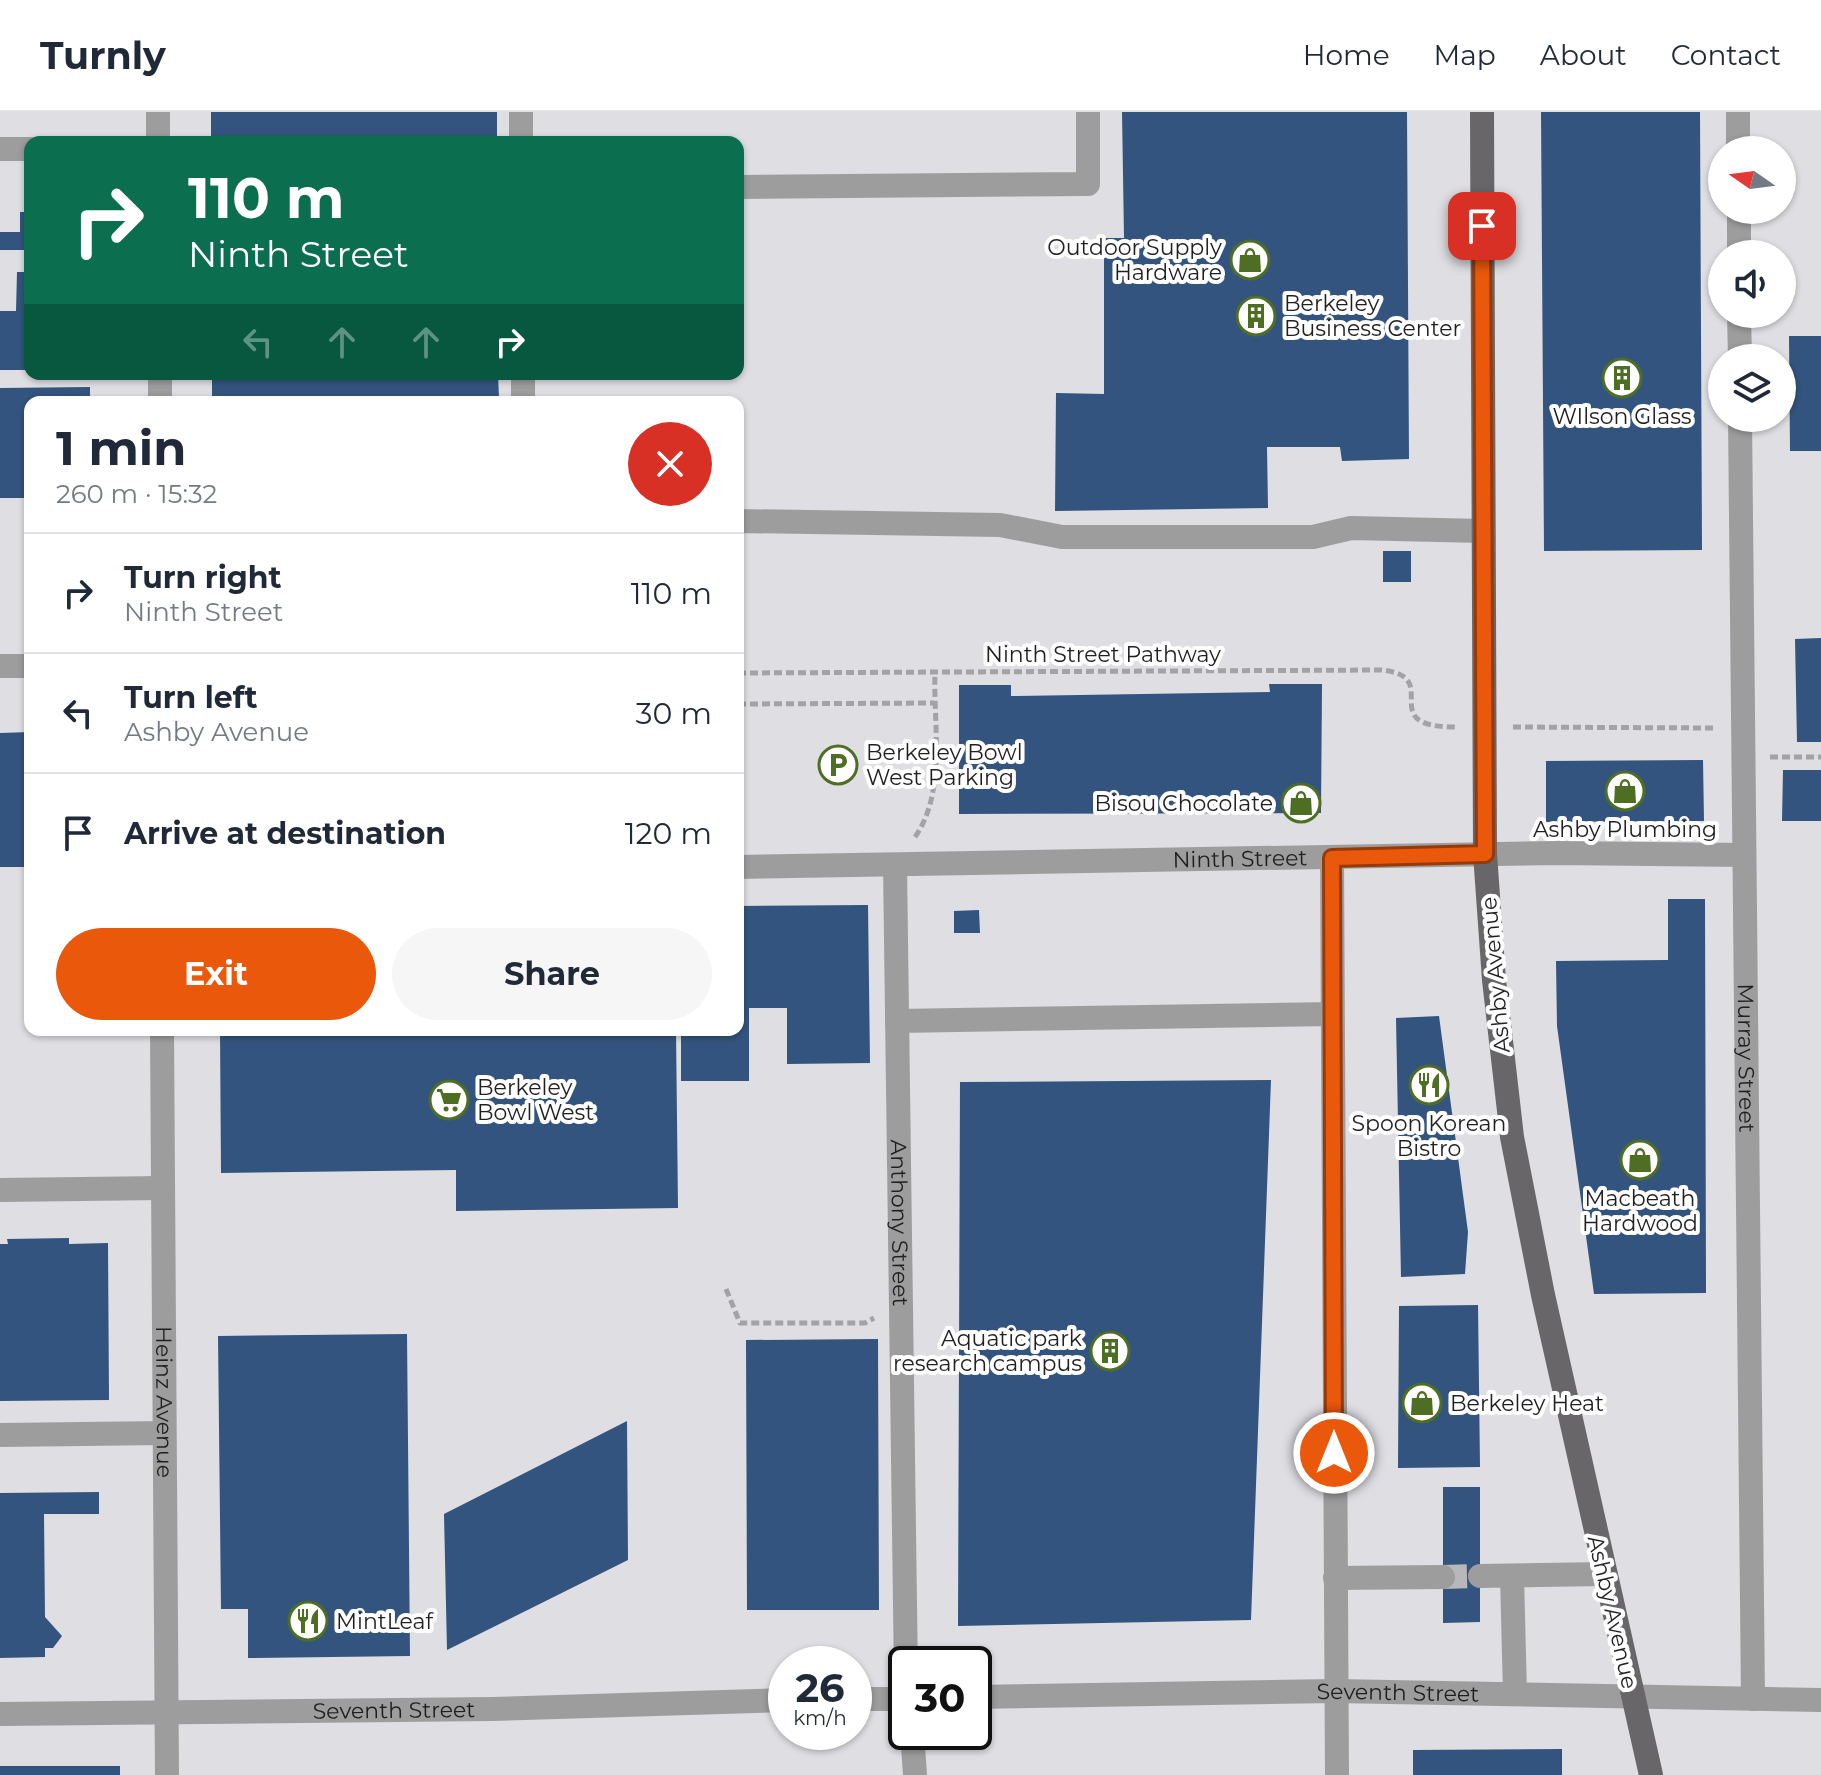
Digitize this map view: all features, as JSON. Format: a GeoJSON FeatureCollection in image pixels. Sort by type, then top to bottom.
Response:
{"type":"FeatureCollection","features":[{"type":"Feature","properties":{"kind":"main road","name":"Ashby Avenue"},"geometry":{"type":"LineString","coordinates":[[1482,112],[1485,854],[1512,1137],[1651,1775]]}},
{"type":"Feature","properties":{"kind":"street"},"geometry":{"type":"LineString","coordinates":[[158,112],[158,136]]}},
{"type":"Feature","properties":{"kind":"street"},"geometry":{"type":"LineString","coordinates":[[521,112],[521,136]]}},
{"type":"Feature","properties":{"kind":"street"},"geometry":{"type":"LineString","coordinates":[[744,187],[1088,184],[1088,112]]}},
{"type":"Feature","properties":{"kind":"street"},"geometry":{"type":"LineString","coordinates":[[1738,112],[1738,136]]}},
{"type":"Feature","properties":{"kind":"street"},"geometry":{"type":"LineString","coordinates":[[0,149],[24,149]]}},
{"type":"Feature","properties":{"kind":"street","name":"Murray Street"},"geometry":{"type":"LineString","coordinates":[[1740,432],[1753,1699]]}},
{"type":"Feature","properties":{"kind":"street"},"geometry":{"type":"LineString","coordinates":[[744,521],[1000,525],[1062,537],[1313,537],[1351,528],[1482,531]]}},
{"type":"Feature","properties":{"kind":"street"},"geometry":{"type":"LineString","coordinates":[[0,666],[24,666]]}},
{"type":"Feature","properties":{"kind":"street","name":"Ninth Street"},"geometry":{"type":"LineString","coordinates":[[744,867],[1485,854],[1744,855]]}},
{"type":"Feature","properties":{"kind":"street"},"geometry":{"type":"LineString","coordinates":[[1332,858],[1337,1775]]}},
{"type":"Feature","properties":{"kind":"street","name":"Anthony Street"},"geometry":{"type":"LineString","coordinates":[[895,865],[905,1646]]}},
{"type":"Feature","properties":{"kind":"street"},"geometry":{"type":"LineString","coordinates":[[897,1021],[1332,1014]]}},
{"type":"Feature","properties":{"kind":"street","name":"Heinz Avenue"},"geometry":{"type":"LineString","coordinates":[[162,1036],[167,1775]]}},
{"type":"Feature","properties":{"kind":"street"},"geometry":{"type":"LineString","coordinates":[[0,1190],[163,1188]]}},
{"type":"Feature","properties":{"kind":"street"},"geometry":{"type":"LineString","coordinates":[[0,1435],[164,1433]]}},
{"type":"Feature","properties":{"kind":"street"},"geometry":{"type":"LineString","coordinates":[[1480,1576],[1605,1574]]}},
{"type":"Feature","properties":{"kind":"street"},"geometry":{"type":"LineString","coordinates":[[1512,1576],[1515,1694]]}},
{"type":"Feature","properties":{"kind":"street"},"geometry":{"type":"LineString","coordinates":[[1335,1578],[1443,1577]]}},
{"type":"Feature","properties":{"kind":"street","name":"Seventh Street"},"geometry":{"type":"LineString","coordinates":[[992,1697],[1335,1691],[1821,1700]]}},
{"type":"Feature","properties":{"kind":"street","name":"Seventh Street"},"geometry":{"type":"LineString","coordinates":[[0,1714],[493,1709],[768,1701]]}},
{"type":"Feature","properties":{"kind":"street"},"geometry":{"type":"LineString","coordinates":[[913,1750],[915,1775]]}},
{"type":"Feature","properties":{"kind":"path"},"geometry":{"type":"LineString","coordinates":[[895,865],[926,821],[935,788],[935,671]]}},
{"type":"Feature","properties":{"kind":"path","name":"Ninth Street Pathway"},"geometry":{"type":"LineString","coordinates":[[744,673],[1394,671],[1411,685],[1413,714],[1418,722],[1429,727]]}},
{"type":"Feature","properties":{"kind":"path"},"geometry":{"type":"LineString","coordinates":[[744,704],[934,703]]}},
{"type":"Feature","properties":{"kind":"path"},"geometry":{"type":"LineString","coordinates":[[1549,727],[1718,728],[1772,757],[1821,757]]}},
{"type":"Feature","properties":{"kind":"path"},"geometry":{"type":"LineString","coordinates":[[726,1289],[740,1323],[865,1323],[871,1318],[899,1318]]}},
{"type":"Feature","properties":{"kind":"building"},"geometry":{"type":"Polygon","coordinates":[[[211,112],[497,112],[497,136],[211,136],[211,112]]]}},
{"type":"Feature","properties":{"kind":"building","name":"Berkeley Business Center"},"geometry":{"type":"Polygon","coordinates":[[[1122,112],[1407,112],[1409,459],[1342,461],[1340,447],[1267,447],[1268,508],[1055,511],[1056,393],[1104,394],[1104,238],[1124,238],[1122,112]]]}},
{"type":"Feature","properties":{"kind":"building","name":"WIlson Glass"},"geometry":{"type":"Polygon","coordinates":[[[1541,112],[1700,112],[1702,550],[1544,551],[1541,112]]]}},
{"type":"Feature","properties":{"kind":"building"},"geometry":{"type":"Polygon","coordinates":[[[20,212],[24,212],[24,250],[0,250],[0,232],[20,232],[20,212]]]}},
{"type":"Feature","properties":{"kind":"building"},"geometry":{"type":"Polygon","coordinates":[[[17,272],[24,272],[24,370],[0,370],[0,311],[16,311],[17,272]]]}},
{"type":"Feature","properties":{"kind":"building"},"geometry":{"type":"Polygon","coordinates":[[[1789,336],[1821,336],[1821,451],[1790,451],[1790,432],[1796,432],[1796,344],[1789,344],[1789,336]]]}},
{"type":"Feature","properties":{"kind":"building"},"geometry":{"type":"Polygon","coordinates":[[[212,380],[498,380],[499,396],[212,396],[212,380]]]}},
{"type":"Feature","properties":{"kind":"building"},"geometry":{"type":"Polygon","coordinates":[[[90,387],[90,396],[24,396],[24,498],[0,498],[0,388],[90,387]]]}},
{"type":"Feature","properties":{"kind":"building"},"geometry":{"type":"Polygon","coordinates":[[[1383,551],[1411,551],[1411,582],[1383,582],[1383,551]]]}},
{"type":"Feature","properties":{"kind":"building"},"geometry":{"type":"Polygon","coordinates":[[[1821,638],[1821,742],[1797,742],[1795,639],[1821,638]]]}},
{"type":"Feature","properties":{"kind":"building"},"geometry":{"type":"Polygon","coordinates":[[[1269,684],[1322,684],[1321,813],[959,814],[959,685],[1011,685],[1011,696],[1270,692],[1269,684]]]}},
{"type":"Feature","properties":{"kind":"building"},"geometry":{"type":"Polygon","coordinates":[[[24,732],[24,867],[0,867],[0,733],[24,732]]]}},
{"type":"Feature","properties":{"kind":"building","name":"Ashby Plumbing"},"geometry":{"type":"Polygon","coordinates":[[[1703,760],[1704,821],[1546,822],[1546,761],[1703,760]]]}},
{"type":"Feature","properties":{"kind":"building"},"geometry":{"type":"Polygon","coordinates":[[[1783,770],[1821,770],[1821,821],[1782,821],[1783,770]]]}},
{"type":"Feature","properties":{"kind":"building","name":"Macbeath Hardwood"},"geometry":{"type":"Polygon","coordinates":[[[1668,899],[1705,899],[1706,1293],[1594,1294],[1557,1026],[1556,961],[1668,960],[1668,899]]]}},
{"type":"Feature","properties":{"kind":"building"},"geometry":{"type":"Polygon","coordinates":[[[868,905],[870,1063],[787,1064],[787,1008],[749,1008],[749,1081],[681,1081],[681,1036],[744,1036],[744,906],[868,905]]]}},
{"type":"Feature","properties":{"kind":"building"},"geometry":{"type":"Polygon","coordinates":[[[979,910],[980,933],[954,933],[954,911],[979,910]]]}},
{"type":"Feature","properties":{"kind":"building"},"geometry":{"type":"Polygon","coordinates":[[[1439,1016],[1468,1232],[1465,1274],[1401,1277],[1396,1018],[1439,1016]]]}},
{"type":"Feature","properties":{"kind":"building","name":"Berkeley Bowl West"},"geometry":{"type":"Polygon","coordinates":[[[220,1036],[676,1036],[678,1208],[456,1211],[456,1170],[221,1173],[220,1036]]]}},
{"type":"Feature","properties":{"kind":"building","name":"Aquatic park research campus"},"geometry":{"type":"Polygon","coordinates":[[[1271,1080],[1251,1620],[958,1626],[960,1082],[1271,1080]]]}},
{"type":"Feature","properties":{"kind":"building"},"geometry":{"type":"Polygon","coordinates":[[[69,1238],[69,1244],[108,1243],[109,1400],[0,1401],[0,1244],[8,1244],[7,1239],[69,1238]]]}},
{"type":"Feature","properties":{"kind":"building"},"geometry":{"type":"Polygon","coordinates":[[[1478,1305],[1480,1467],[1398,1468],[1399,1306],[1478,1305]]]}},
{"type":"Feature","properties":{"kind":"building"},"geometry":{"type":"Polygon","coordinates":[[[407,1334],[410,1656],[248,1658],[248,1609],[221,1609],[218,1336],[407,1334]]]}},
{"type":"Feature","properties":{"kind":"building"},"geometry":{"type":"Polygon","coordinates":[[[878,1339],[879,1610],[747,1610],[746,1340],[878,1339]]]}},
{"type":"Feature","properties":{"kind":"building"},"geometry":{"type":"Polygon","coordinates":[[[627,1421],[628,1560],[447,1650],[444,1514],[627,1421]]]}},
{"type":"Feature","properties":{"kind":"building"},"geometry":{"type":"Polygon","coordinates":[[[1443,1487],[1480,1487],[1480,1622],[1443,1623],[1443,1487]]]}},
{"type":"Feature","properties":{"kind":"building"},"geometry":{"type":"Polygon","coordinates":[[[99,1492],[99,1514],[44,1514],[45,1617],[62,1636],[53,1648],[45,1648],[45,1657],[0,1658],[0,1493],[99,1492]]]}},
{"type":"Feature","properties":{"kind":"building"},"geometry":{"type":"Polygon","coordinates":[[[1562,1749],[1562,1775],[1413,1775],[1413,1750],[1562,1749]]]}},
{"type":"Feature","properties":{"kind":"building"},"geometry":{"type":"Polygon","coordinates":[[[0,1766],[120,1766],[120,1775],[0,1775],[0,1766]]]}},
{"type":"Feature","properties":{"kind":"tunnel"},"geometry":{"type":"LineString","coordinates":[[1443,1577],[1480,1576]]}},
{"type":"Feature","properties":{"kind":"place","name":"Outdoor Supply Hardware"},"geometry":{"type":"Point","coordinates":[1250,260]}},
{"type":"Feature","properties":{"kind":"place","name":"Berkeley Business Center"},"geometry":{"type":"Point","coordinates":[1256,316]}},
{"type":"Feature","properties":{"kind":"place","name":"WIlson Glass"},"geometry":{"type":"Point","coordinates":[1622,378]}},
{"type":"Feature","properties":{"kind":"place","name":"Berkeley Bowl West Parking"},"geometry":{"type":"Point","coordinates":[838,765]}},
{"type":"Feature","properties":{"kind":"place","name":"Ashby Plumbing"},"geometry":{"type":"Point","coordinates":[1625,791]}},
{"type":"Feature","properties":{"kind":"place","name":"Bisou Chocolate"},"geometry":{"type":"Point","coordinates":[1301,803]}},
{"type":"Feature","properties":{"kind":"place","name":"Spoon Korean Bistro"},"geometry":{"type":"Point","coordinates":[1429,1085]}},
{"type":"Feature","properties":{"kind":"place","name":"Berkeley Bowl West"},"geometry":{"type":"Point","coordinates":[449,1100]}},
{"type":"Feature","properties":{"kind":"place","name":"Macbeath Hardwood"},"geometry":{"type":"Point","coordinates":[1640,1160]}},
{"type":"Feature","properties":{"kind":"place","name":"Aquatic park research campus"},"geometry":{"type":"Point","coordinates":[1110,1351]}},
{"type":"Feature","properties":{"kind":"place","name":"Berkeley Heat"},"geometry":{"type":"Point","coordinates":[1422,1403]}},
{"type":"Feature","properties":{"kind":"place","name":"MintLeaf"},"geometry":{"type":"Point","coordinates":[308,1621]}},
{"type":"Feature","properties":{"kind":"route"},"geometry":{"type":"LineString","coordinates":[[1334,1453],[1332,858],[1426,858],[1485,854],[1482,226]]}}]}
